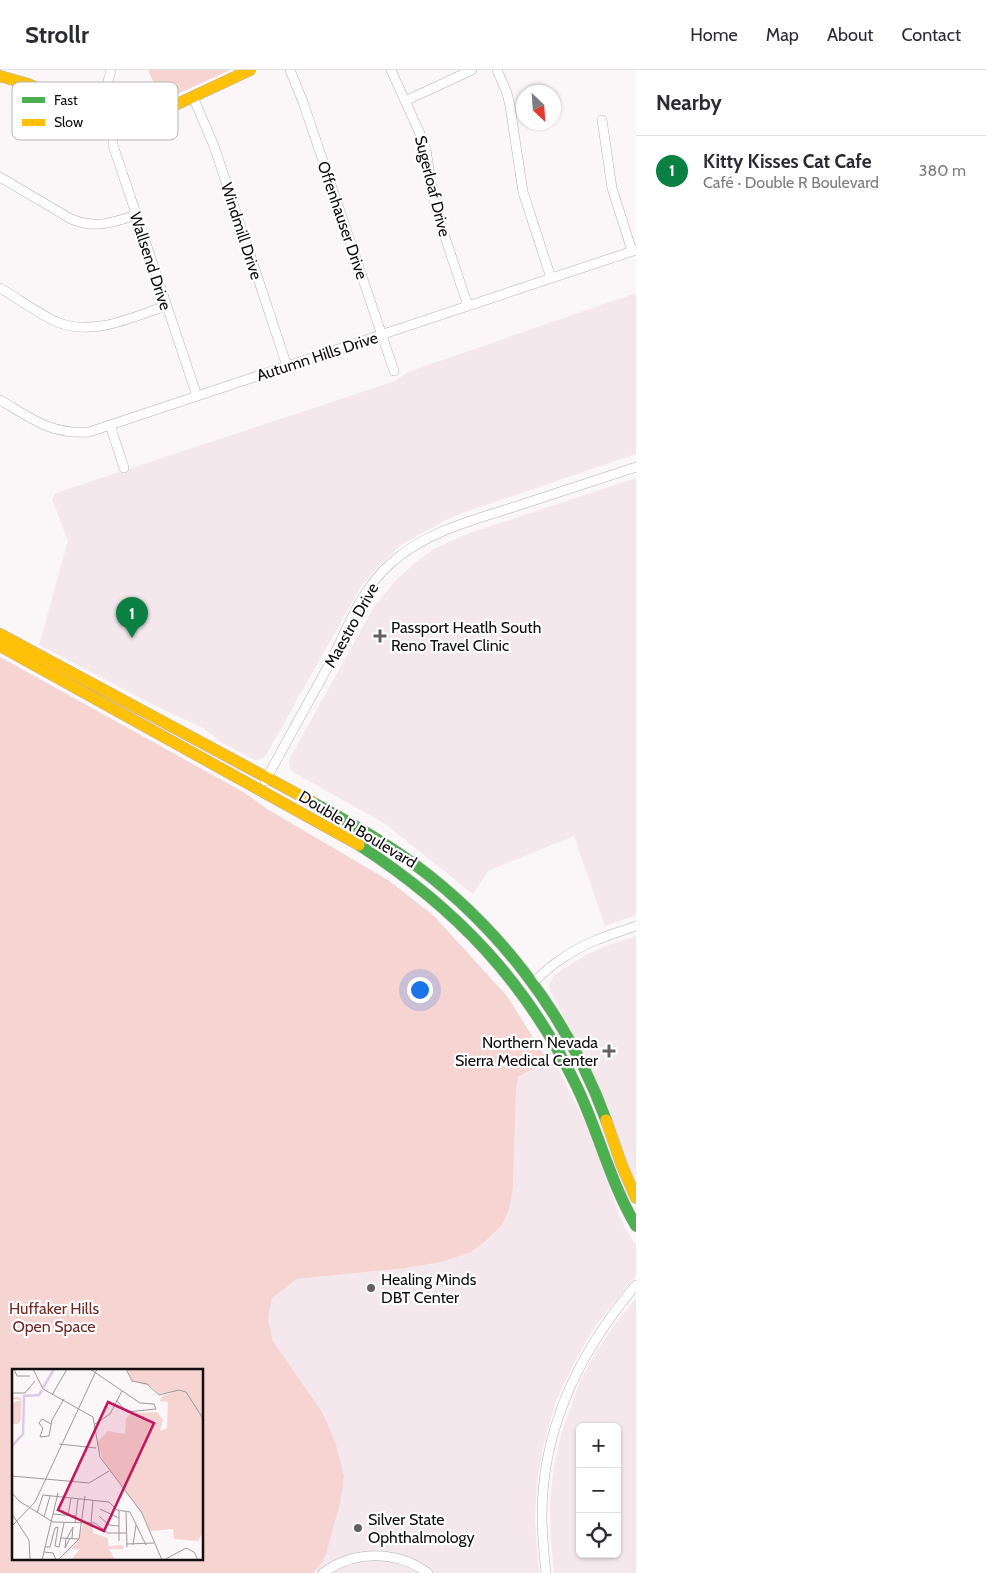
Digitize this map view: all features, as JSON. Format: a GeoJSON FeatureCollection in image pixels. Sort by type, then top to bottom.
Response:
{"type":"FeatureCollection","features":[{"type":"Feature","properties":{"kind":"main road"},"geometry":{"type":"LineString","coordinates":[[178,104],[250,70]]}},
{"type":"Feature","properties":{"kind":"main road"},"geometry":{"type":"LineString","coordinates":[[0,76],[21,82]]}},
{"type":"Feature","properties":{"kind":"main road","name":"Double R Boulevard"},"geometry":{"type":"LineString","coordinates":[[0,634],[348,821],[396,851],[454,896],[511,956],[533,983],[556,1018],[581,1062],[603,1111],[623,1170],[636,1198]]}},
{"type":"Feature","properties":{"kind":"main road","name":"Double R Boulevard"},"geometry":{"type":"LineString","coordinates":[[0,646],[354,842],[396,868],[454,915],[502,966],[530,1004],[567,1065],[588,1111],[617,1192],[636,1226]]}},
{"type":"Feature","properties":{"kind":"street","name":"Offenhauser Drive"},"geometry":{"type":"LineString","coordinates":[[290,70],[303,102],[394,371]]}},
{"type":"Feature","properties":{"kind":"street","name":"Sugerloaf Drive"},"geometry":{"type":"LineString","coordinates":[[391,70],[426,150],[435,207],[468,306]]}},
{"type":"Feature","properties":{"kind":"street"},"geometry":{"type":"LineString","coordinates":[[405,101],[472,70]]}},
{"type":"Feature","properties":{"kind":"street"},"geometry":{"type":"LineString","coordinates":[[497,70],[507,93],[510,106],[523,192],[551,278]]}},
{"type":"Feature","properties":{"kind":"street","name":"Windmill Drive"},"geometry":{"type":"LineString","coordinates":[[193,97],[214,146],[287,366]]}},
{"type":"Feature","properties":{"kind":"street"},"geometry":{"type":"LineString","coordinates":[[602,120],[612,188],[634,250]]}},
{"type":"Feature","properties":{"kind":"street","name":"Wallsend Drive"},"geometry":{"type":"LineString","coordinates":[[113,140],[113,145],[197,396]]}},
{"type":"Feature","properties":{"kind":"street"},"geometry":{"type":"LineString","coordinates":[[0,177],[71,219],[82,223],[104,225],[136,215]]}},
{"type":"Feature","properties":{"kind":"street","name":"Autumn Hills Drive"},"geometry":{"type":"LineString","coordinates":[[0,400],[42,424],[59,431],[89,432],[634,250]]}},
{"type":"Feature","properties":{"kind":"street"},"geometry":{"type":"LineString","coordinates":[[0,288],[57,322],[81,328],[105,326],[166,306]]}},
{"type":"Feature","properties":{"kind":"street"},"geometry":{"type":"LineString","coordinates":[[110,426],[124,468]]}},
{"type":"Feature","properties":{"kind":"street","name":"Maestro Drive"},"geometry":{"type":"LineString","coordinates":[[261,790],[361,601],[370,586],[390,564],[426,539],[458,525],[636,467]]}},
{"type":"Feature","properties":{"kind":"street"},"geometry":{"type":"LineString","coordinates":[[533,983],[559,960],[577,949],[636,926]]}},
{"type":"Feature","properties":{"kind":"street"},"geometry":{"type":"LineString","coordinates":[[546,1573],[542,1515],[548,1459],[556,1424],[584,1358],[621,1303],[636,1285]]}},
{"type":"Feature","properties":{"kind":"street"},"geometry":{"type":"LineString","coordinates":[[323,1573],[333,1566],[363,1556],[401,1559],[422,1568],[428,1573]]}},
{"type":"Feature","properties":{"kind":"shaded area"},"geometry":{"type":"Polygon","coordinates":[[[636,293],[636,454],[462,513],[401,545],[376,569],[360,588],[266,755],[261,759],[255,760],[222,743],[203,728],[160,708],[39,645],[68,541],[52,499],[56,493],[395,381],[408,372],[636,293]]]}},
{"type":"Feature","properties":{"kind":"shaded area"},"geometry":{"type":"Polygon","coordinates":[[[636,478],[636,915],[605,926],[574,836],[488,871],[473,894],[384,823],[293,772],[289,762],[291,756],[374,607],[396,580],[415,563],[432,550],[470,533],[636,478]]]}},
{"type":"Feature","properties":{"kind":"shaded area","name":"Northern Nevada Sierra Medical Center"},"geometry":{"type":"Polygon","coordinates":[[[636,936],[636,1186],[574,1036],[550,991],[549,985],[554,975],[584,956],[603,947],[636,936]]]}},
{"type":"Feature","properties":{"kind":"shaded area"},"geometry":{"type":"Polygon","coordinates":[[[553,1059],[585,1122],[619,1214],[636,1245],[636,1276],[592,1331],[556,1401],[544,1443],[537,1481],[535,1520],[539,1573],[313,1573],[321,1565],[335,1441],[322,1412],[273,1341],[268,1319],[272,1298],[297,1279],[406,1268],[441,1262],[471,1252],[486,1242],[503,1224],[510,1206],[513,1187],[518,1077],[553,1059]]]}},
{"type":"Feature","properties":{"kind":"shaded area"},"geometry":{"type":"Polygon","coordinates":[[[636,1298],[636,1573],[554,1573],[550,1504],[554,1464],[562,1432],[579,1384],[594,1355],[617,1321],[636,1298]]]}},
{"type":"Feature","properties":{"kind":"green space"},"geometry":{"type":"Polygon","coordinates":[[[148,70],[230,70],[178,94],[178,82],[153,82],[148,70]]]}},
{"type":"Feature","properties":{"kind":"green space","name":"Huffaker Hills Open Space"},"geometry":{"type":"Polygon","coordinates":[[[0,657],[245,793],[267,809],[388,880],[434,916],[507,996],[548,1061],[518,1077],[513,1187],[510,1206],[503,1224],[486,1241],[471,1252],[441,1262],[406,1268],[297,1279],[272,1298],[268,1319],[273,1341],[322,1412],[335,1441],[344,1476],[340,1503],[326,1554],[321,1564],[313,1573],[0,1573],[0,657]]]}},
{"type":"Feature","properties":{"kind":"traffic: fast"},"geometry":{"type":"LineString","coordinates":[[312,802],[400,854],[466,908],[496,939],[524,971],[571,1042],[606,1120]]}},
{"type":"Feature","properties":{"kind":"traffic: fast"},"geometry":{"type":"LineString","coordinates":[[359,845],[427,895],[486,950],[512,981],[557,1049],[577,1087],[619,1192],[636,1226]]}},
{"type":"Feature","properties":{"kind":"traffic: slow"},"geometry":{"type":"LineString","coordinates":[[178,104],[250,70]]}},
{"type":"Feature","properties":{"kind":"traffic: slow"},"geometry":{"type":"LineString","coordinates":[[0,76],[21,82]]}},
{"type":"Feature","properties":{"kind":"traffic: slow"},"geometry":{"type":"LineString","coordinates":[[0,634],[312,802]]}},
{"type":"Feature","properties":{"kind":"traffic: slow"},"geometry":{"type":"LineString","coordinates":[[0,646],[359,845]]}},
{"type":"Feature","properties":{"kind":"traffic: slow"},"geometry":{"type":"LineString","coordinates":[[606,1120],[622,1166],[636,1198]]}},
{"type":"Feature","properties":{"kind":"place","name":"Passport Heatlh South Reno Travel Clinic"},"geometry":{"type":"Point","coordinates":[380,636]}},
{"type":"Feature","properties":{"kind":"place","name":"Kitty Kisses Cat Cafe"},"geometry":{"type":"Point","coordinates":[132,638]}},
{"type":"Feature","properties":{"kind":"place","name":"Northern Nevada Sierra Medical Center"},"geometry":{"type":"Point","coordinates":[609,1051]}},
{"type":"Feature","properties":{"kind":"place","name":"Healing Minds DBT Center"},"geometry":{"type":"Point","coordinates":[371,1288]}},
{"type":"Feature","properties":{"kind":"place","name":"Silver State Ophthalmology"},"geometry":{"type":"Point","coordinates":[358,1528]}}]}
